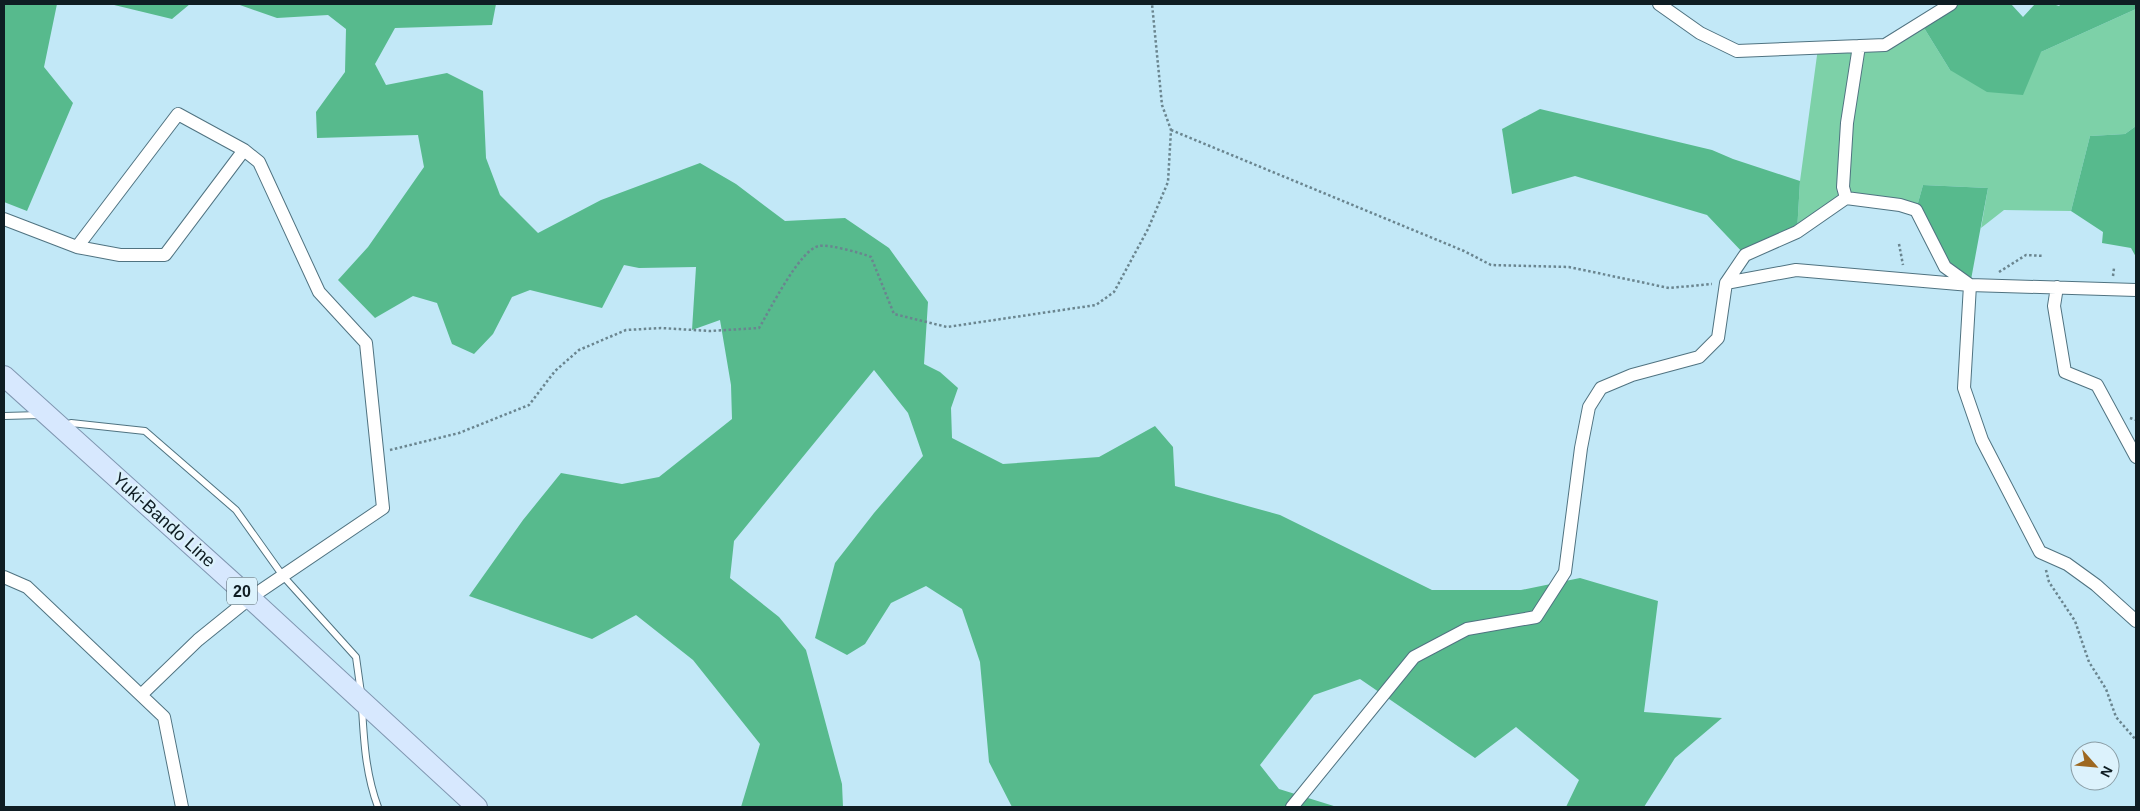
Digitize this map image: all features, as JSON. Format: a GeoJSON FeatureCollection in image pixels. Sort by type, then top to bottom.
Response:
{"type":"FeatureCollection","features":[{"type":"Feature","properties":{"kind":"main road","name":"Yuki-Bando Line"},"geometry":{"type":"LineString","coordinates":[[4,376],[250,598],[477,807]]}},
{"type":"Feature","properties":{"kind":"street"},"geometry":{"type":"LineString","coordinates":[[1660,4],[1700,33],[1737,51],[1885,45],[1952,4]]}},
{"type":"Feature","properties":{"kind":"street"},"geometry":{"type":"LineString","coordinates":[[1846,198],[1843,187],[1847,123],[1859,46]]}},
{"type":"Feature","properties":{"kind":"street"},"geometry":{"type":"LineString","coordinates":[[77,247],[178,114],[244,150],[259,162],[320,292],[366,343],[374,399],[376,454],[384,508],[250,598],[198,640],[141,696]]}},
{"type":"Feature","properties":{"kind":"street"},"geometry":{"type":"LineString","coordinates":[[4,219],[77,247],[120,255],[165,255],[244,150]]}},
{"type":"Feature","properties":{"kind":"street"},"geometry":{"type":"LineString","coordinates":[[1292,807],[1414,657],[1467,629],[1536,617],[1565,572],[1581,448],[1589,407],[1601,388],[1632,375],[1698,357],[1718,338],[1726,283],[1745,255],[1797,232],[1846,198],[1900,205],[1916,210],[1945,267],[1970,285]]}},
{"type":"Feature","properties":{"kind":"street"},"geometry":{"type":"LineString","coordinates":[[1726,283],[1796,270],[1970,285],[2136,290]]}},
{"type":"Feature","properties":{"kind":"street"},"geometry":{"type":"LineString","coordinates":[[1970,285],[1964,388],[1982,440],[2040,552],[2067,564],[2096,585],[2136,621]]}},
{"type":"Feature","properties":{"kind":"street"},"geometry":{"type":"LineString","coordinates":[[2057,287],[2054,306],[2065,372],[2097,385],[2136,457]]}},
{"type":"Feature","properties":{"kind":"street"},"geometry":{"type":"LineString","coordinates":[[4,577],[27,587],[164,717],[182,807]]}},
{"type":"Feature","properties":{"kind":"lane"},"geometry":{"type":"LineString","coordinates":[[4,416],[145,431],[236,510],[283,576],[356,657],[362,703],[364,750],[370,785],[378,807]]}},
{"type":"Feature","properties":{"kind":"path"},"geometry":{"type":"LineString","coordinates":[[376,454],[459,433],[529,405],[555,371],[579,350],[626,330],[661,328],[710,331],[759,328],[797,265],[809,250],[820,245],[859,252],[871,257],[894,314],[947,327],[1096,305],[1114,292],[1148,230],[1168,182],[1172,130],[1162,105],[1152,4]]}},
{"type":"Feature","properties":{"kind":"path"},"geometry":{"type":"LineString","coordinates":[[1172,130],[1455,247],[1491,265],[1569,267],[1669,288],[1726,283]]}},
{"type":"Feature","properties":{"kind":"path"},"geometry":{"type":"LineString","coordinates":[[1899,244],[1903,258],[1903,279]]}},
{"type":"Feature","properties":{"kind":"path"},"geometry":{"type":"LineString","coordinates":[[1998,286],[1998,273],[2026,255],[2044,256]]}},
{"type":"Feature","properties":{"kind":"path"},"geometry":{"type":"LineString","coordinates":[[2040,552],[2050,582],[2075,621],[2089,662],[2106,689],[2116,717],[2136,740]]}},
{"type":"Feature","properties":{"kind":"green space"},"geometry":{"type":"Polygon","coordinates":[[[4,4],[57,4],[44,67],[73,103],[27,211],[4,202],[4,4]]]}},
{"type":"Feature","properties":{"kind":"green space"},"geometry":{"type":"Polygon","coordinates":[[[110,4],[190,4],[172,19],[110,4]]]}},
{"type":"Feature","properties":{"kind":"green space"},"geometry":{"type":"Polygon","coordinates":[[[237,4],[496,4],[492,25],[395,28],[375,64],[386,85],[447,73],[483,91],[486,158],[500,195],[538,233],[601,200],[700,163],[736,184],[785,221],[845,218],[889,248],[928,302],[924,364],[940,372],[958,388],[951,408],[952,438],[1003,464],[1099,457],[1155,426],[1173,447],[1175,486],[1280,515],[1432,590],[1521,590],[1580,578],[1658,601],[1644,712],[1722,718],[1675,758],[1644,807],[1566,807],[1579,780],[1516,727],[1475,758],[1360,679],[1314,695],[1260,765],[1279,789],[1337,807],[1012,807],[989,762],[980,662],[962,609],[926,586],[891,603],[865,644],[847,655],[815,638],[835,563],[874,513],[923,456],[908,413],[874,370],[734,541],[730,578],[779,617],[806,650],[842,784],[843,807],[741,807],[760,744],[693,660],[636,615],[592,639],[469,596],[523,520],[561,473],[622,484],[659,477],[732,419],[731,385],[720,320],[692,330],[696,267],[639,268],[624,265],[602,308],[530,290],[512,297],[493,334],[474,354],[452,344],[437,303],[413,296],[375,318],[338,280],[368,247],[424,167],[418,135],[317,138],[316,112],[345,72],[346,29],[328,15],[277,18],[237,4]]]}},
{"type":"Feature","properties":{"kind":"green space"},"geometry":{"type":"Polygon","coordinates":[[[1951,4],[2011,4],[2023,17],[2035,4],[2059,6],[2061,4],[2136,4],[2136,9],[2041,52],[2023,95],[1987,92],[1950,70],[1921,23],[1951,4]]]}},
{"type":"Feature","properties":{"kind":"green space"},"geometry":{"type":"Polygon","coordinates":[[[2136,9],[2136,126],[2125,134],[2090,136],[2071,211],[2004,210],[1981,228],[1988,188],[1923,185],[1916,210],[1846,198],[1797,232],[1800,181],[1818,48],[1885,45],[1921,23],[1950,70],[2041,52],[2136,9]]]}},
{"type":"Feature","properties":{"kind":"green space"},"geometry":{"type":"Polygon","coordinates":[[[1540,109],[1712,150],[1733,159],[1800,181],[1797,232],[1745,255],[1707,215],[1575,176],[1512,194],[1502,129],[1540,109]]]}},
{"type":"Feature","properties":{"kind":"green space"},"geometry":{"type":"Polygon","coordinates":[[[2136,126],[2136,257],[2131,248],[2102,243],[2103,232],[2071,211],[2090,136],[2125,134],[2136,126]]]}},
{"type":"Feature","properties":{"kind":"green space"},"geometry":{"type":"Polygon","coordinates":[[[1923,185],[1988,188],[1970,285],[1945,267],[1916,210],[1923,185]]]}}]}
